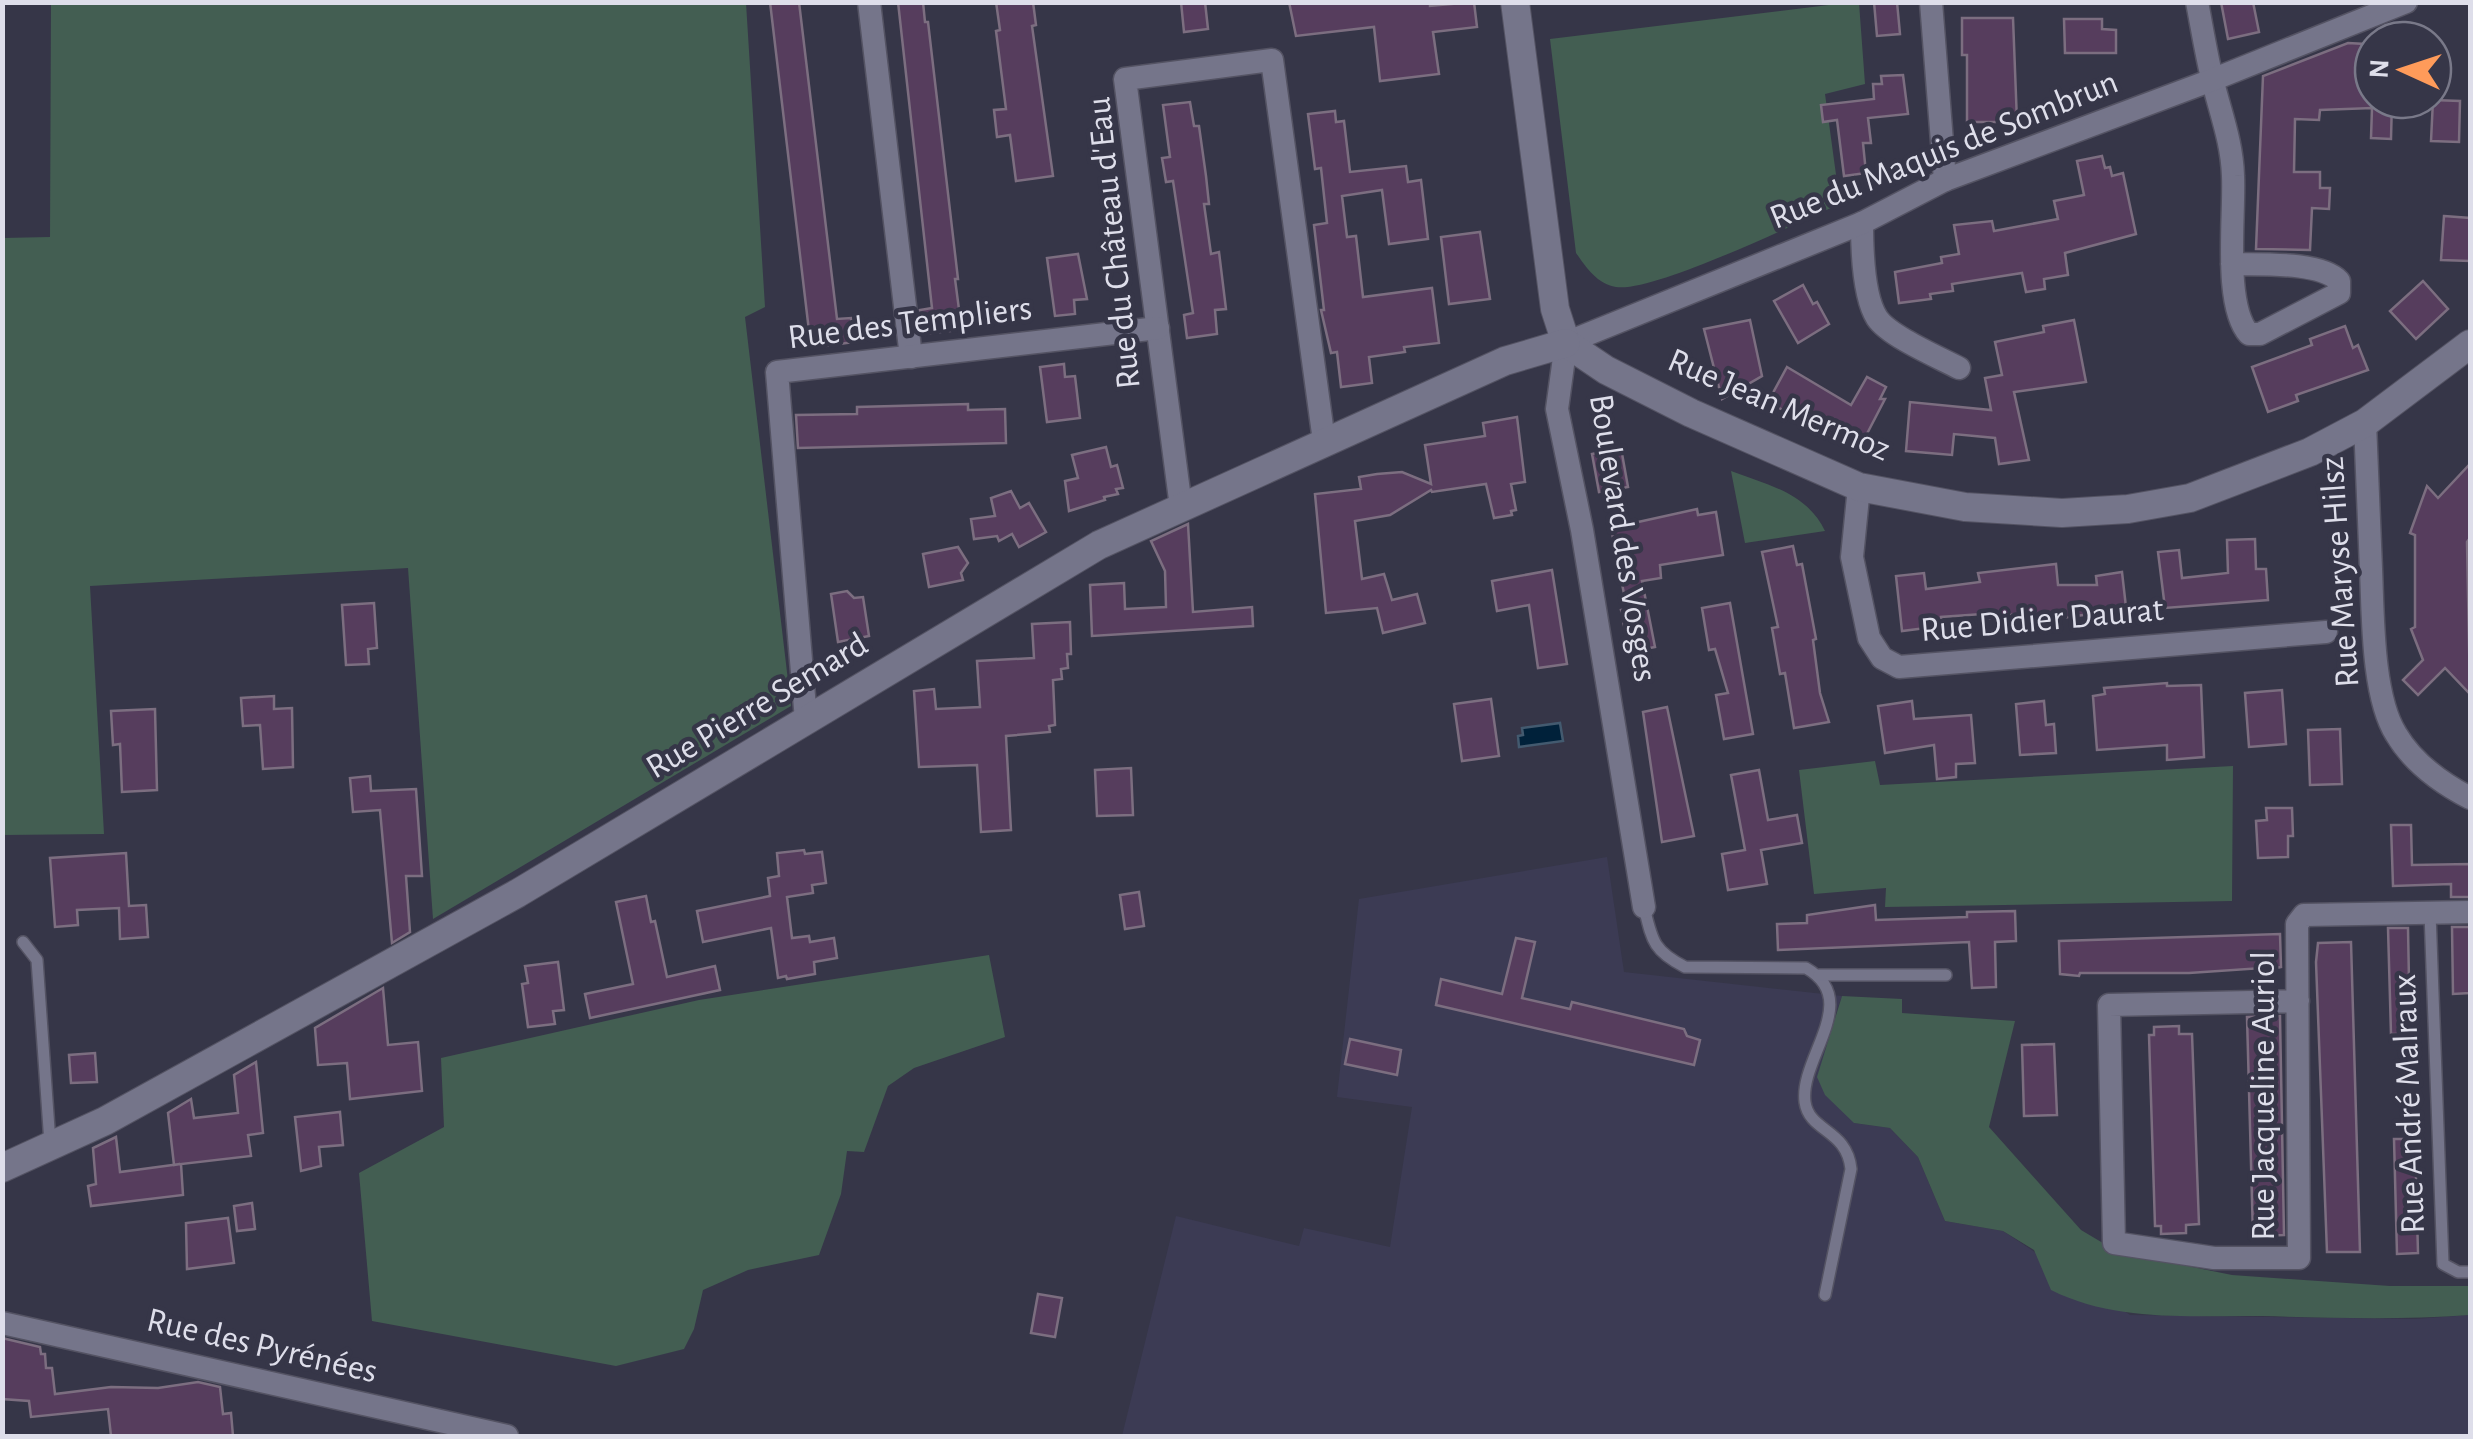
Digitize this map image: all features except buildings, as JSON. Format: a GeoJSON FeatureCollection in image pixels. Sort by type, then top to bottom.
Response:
{"type":"FeatureCollection","features":[{"type":"Feature","properties":{"kind":"main road","name":"Boulevard des Vosges"},"geometry":{"type":"LineString","coordinates":[[1515,2],[1555,309],[1566,342]]}},
{"type":"Feature","properties":{"kind":"main road","name":"Rue Pierre Semard"},"geometry":{"type":"LineString","coordinates":[[2,1168],[105,1121],[518,893],[1099,545],[1505,361],[1566,342]]}},
{"type":"Feature","properties":{"kind":"main road","name":"Rue Jean Mermoz"},"geometry":{"type":"LineString","coordinates":[[1566,342],[1606,370],[1691,412],[1859,486],[1966,508],[2062,512],[2128,508],[2190,498],[2310,452],[2365,423],[2470,344]]}},
{"type":"Feature","properties":{"kind":"street"},"geometry":{"type":"LineString","coordinates":[[869,2],[911,357]]}},
{"type":"Feature","properties":{"kind":"street"},"geometry":{"type":"LineString","coordinates":[[1931,2],[1945,180]]}},
{"type":"Feature","properties":{"kind":"street"},"geometry":{"type":"LineString","coordinates":[[2197,2],[2212,80],[2230,139],[2232,264],[2240,324],[2249,334],[2260,334],[2338,293],[2339,281],[2333,274],[2315,268],[2232,264]]}},
{"type":"Feature","properties":{"kind":"street","name":"Rue du Maquis de Sombrun"},"geometry":{"type":"LineString","coordinates":[[1566,342],[1862,223],[1945,180],[2406,2]]}},
{"type":"Feature","properties":{"kind":"street","name":"Rue du Château d'Eau"},"geometry":{"type":"LineString","coordinates":[[1181,507],[1126,79],[1272,60],[1324,442]]}},
{"type":"Feature","properties":{"kind":"street"},"geometry":{"type":"LineString","coordinates":[[1862,223],[1862,264],[1877,318],[1906,340],[1958,368]]}},
{"type":"Feature","properties":{"kind":"street","name":"Rue des Templiers"},"geometry":{"type":"LineString","coordinates":[[806,720],[777,372],[1158,328]]}},
{"type":"Feature","properties":{"kind":"street","name":"Boulevard des Vosges"},"geometry":{"type":"LineString","coordinates":[[1566,342],[1557,408],[1582,530],[1644,908]]}},
{"type":"Feature","properties":{"kind":"street","name":"Rue Maryse Hilsz"},"geometry":{"type":"LineString","coordinates":[[2365,423],[2380,685],[2394,732],[2418,763],[2470,798]]}},
{"type":"Feature","properties":{"kind":"street","name":"Rue Didier Daurat"},"geometry":{"type":"LineString","coordinates":[[1859,486],[1852,557],[1869,638],[1882,658],[1899,667],[2326,632]]}},
{"type":"Feature","properties":{"kind":"street","name":"Rue Jacqueline Auriol"},"geometry":{"type":"LineString","coordinates":[[2298,1001],[2109,1005],[2114,1243],[2214,1258],[2299,1258],[2298,924],[2304,915],[2470,912]]}},
{"type":"Feature","properties":{"kind":"street","name":"Rue des Pyrénées"},"geometry":{"type":"LineString","coordinates":[[2,1323],[507,1436]]}},
{"type":"Feature","properties":{"kind":"lane"},"geometry":{"type":"LineString","coordinates":[[1644,908],[1653,944],[1684,968],[1806,968],[1820,975],[1946,975]]}},
{"type":"Feature","properties":{"kind":"lane","name":"Rue André Malraux"},"geometry":{"type":"LineString","coordinates":[[2430,913],[2443,1264],[2458,1272],[2470,1272]]}},
{"type":"Feature","properties":{"kind":"lane"},"geometry":{"type":"LineString","coordinates":[[23,942],[37,960],[50,1148]]}},
{"type":"Feature","properties":{"kind":"lane"},"geometry":{"type":"LineString","coordinates":[[1820,975],[1828,988],[1830,1010],[1805,1103],[1811,1118],[1840,1140],[1849,1153],[1851,1169],[1825,1294]]}},
{"type":"Feature","properties":{"kind":"shaded area"},"geometry":{"type":"Polygon","coordinates":[[[1560,723],[1563,741],[1519,747],[1522,728],[1560,723]]]}},
{"type":"Feature","properties":{"kind":"shaded area"},"geometry":{"type":"Polygon","coordinates":[[[1607,857],[1624,972],[1842,996],[1830,1030],[1854,1123],[1890,1128],[1918,1157],[1945,1221],[2003,1231],[2130,1315],[2415,1319],[2470,1315],[2470,1436],[1122,1436],[1176,1216],[1299,1246],[1304,1228],[1390,1247],[1412,1107],[1337,1097],[1359,899],[1607,857]]]}},
{"type":"Feature","properties":{"kind":"green space"},"geometry":{"type":"Polygon","coordinates":[[[51,3],[746,3],[765,307],[745,317],[791,706],[433,919],[408,568],[90,586],[104,834],[3,835],[3,238],[50,237],[51,3]]]}},
{"type":"Feature","properties":{"kind":"green space"},"geometry":{"type":"Polygon","coordinates":[[[1859,3],[1865,84],[1825,94],[1840,204],[1661,279],[1616,287],[1593,274],[1576,253],[1550,39],[1859,3]]]}},
{"type":"Feature","properties":{"kind":"green space"},"geometry":{"type":"Polygon","coordinates":[[[1731,471],[1797,499],[1825,531],[1745,543],[1731,471]]]}},
{"type":"Feature","properties":{"kind":"green space"},"geometry":{"type":"Polygon","coordinates":[[[1875,761],[1880,785],[2233,766],[2232,901],[1885,907],[1886,888],[1814,894],[1799,770],[1875,761]]]}},
{"type":"Feature","properties":{"kind":"green space"},"geometry":{"type":"Polygon","coordinates":[[[989,955],[1005,1037],[914,1068],[888,1086],[864,1152],[847,1151],[841,1194],[819,1255],[748,1270],[703,1290],[694,1329],[684,1349],[616,1366],[372,1321],[359,1173],[444,1127],[441,1058],[699,1000],[989,955]]]}},
{"type":"Feature","properties":{"kind":"green space"},"geometry":{"type":"Polygon","coordinates":[[[1842,996],[1902,999],[1902,1013],[2015,1021],[1989,1127],[2081,1230],[2118,1252],[2232,1275],[2390,1286],[2470,1286],[2470,1315],[2366,1318],[2155,1315],[2102,1308],[2051,1290],[2034,1250],[2003,1231],[1945,1221],[1918,1157],[1890,1128],[1854,1123],[1825,1095],[1817,1077],[1842,996]]]}}]}
